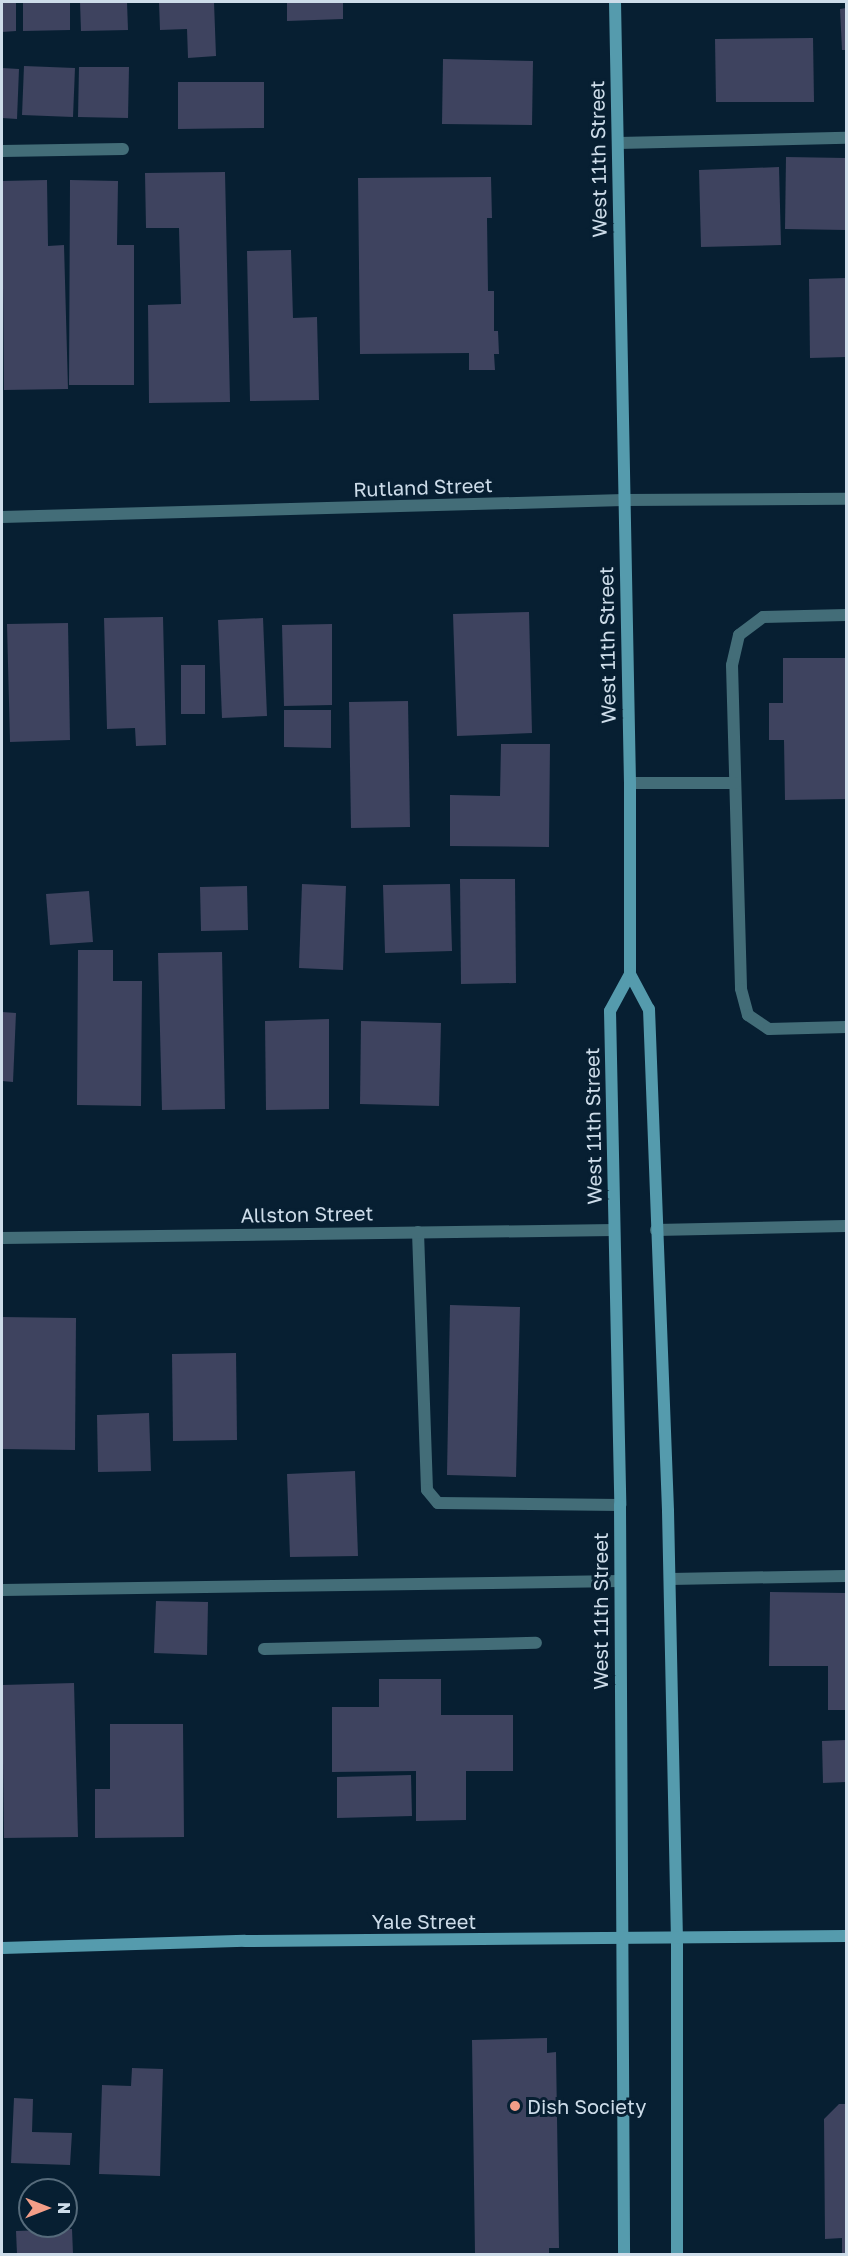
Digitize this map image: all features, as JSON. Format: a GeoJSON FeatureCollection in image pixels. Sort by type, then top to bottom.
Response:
{"type":"FeatureCollection","features":[{"type":"Feature","properties":{"kind":"main road","name":"West 11th Street"},"geometry":{"type":"LineString","coordinates":[[615,2],[630,783],[630,974],[610,1011],[620,1505],[624,2254]]}},
{"type":"Feature","properties":{"kind":"main road"},"geometry":{"type":"LineString","coordinates":[[630,974],[649,1010],[670,1579],[677,1939],[677,2254]]}},
{"type":"Feature","properties":{"kind":"main road","name":"Yale Street"},"geometry":{"type":"LineString","coordinates":[[2,1948],[245,1941],[846,1936]]}},
{"type":"Feature","properties":{"kind":"street"},"geometry":{"type":"LineString","coordinates":[[618,143],[846,138]]}},
{"type":"Feature","properties":{"kind":"street"},"geometry":{"type":"LineString","coordinates":[[2,151],[123,149]]}},
{"type":"Feature","properties":{"kind":"street","name":"Rutland Street"},"geometry":{"type":"LineString","coordinates":[[2,517],[624,500],[846,499]]}},
{"type":"Feature","properties":{"kind":"street"},"geometry":{"type":"LineString","coordinates":[[846,615],[763,617],[739,636],[732,665],[741,989],[748,1015],[768,1029],[846,1028]]}},
{"type":"Feature","properties":{"kind":"street"},"geometry":{"type":"LineString","coordinates":[[630,783],[735,783]]}},
{"type":"Feature","properties":{"kind":"street"},"geometry":{"type":"LineString","coordinates":[[656,1230],[846,1226]]}},
{"type":"Feature","properties":{"kind":"street","name":"Allston Street"},"geometry":{"type":"LineString","coordinates":[[2,1238],[614,1230]]}},
{"type":"Feature","properties":{"kind":"street"},"geometry":{"type":"LineString","coordinates":[[418,1232],[427,1490],[438,1503],[620,1505]]}},
{"type":"Feature","properties":{"kind":"street"},"geometry":{"type":"LineString","coordinates":[[670,1579],[846,1576]]}},
{"type":"Feature","properties":{"kind":"street"},"geometry":{"type":"LineString","coordinates":[[2,1590],[620,1581]]}},
{"type":"Feature","properties":{"kind":"street"},"geometry":{"type":"LineString","coordinates":[[264,1649],[536,1644]]}},
{"type":"Feature","properties":{"kind":"building"},"geometry":{"type":"Polygon","coordinates":[[[2,2],[16,2],[16,31],[2,32],[2,2]]]}},
{"type":"Feature","properties":{"kind":"building"},"geometry":{"type":"Polygon","coordinates":[[[23,2],[70,2],[70,30],[23,31],[23,2]]]}},
{"type":"Feature","properties":{"kind":"building"},"geometry":{"type":"Polygon","coordinates":[[[80,2],[127,2],[128,30],[81,31],[80,2]]]}},
{"type":"Feature","properties":{"kind":"building"},"geometry":{"type":"Polygon","coordinates":[[[159,2],[214,2],[216,56],[188,58],[187,29],[160,30],[159,2]]]}},
{"type":"Feature","properties":{"kind":"building"},"geometry":{"type":"Polygon","coordinates":[[[287,2],[343,2],[343,19],[287,21],[287,2]]]}},
{"type":"Feature","properties":{"kind":"building"},"geometry":{"type":"Polygon","coordinates":[[[846,8],[846,50],[842,50],[840,9],[846,8]]]}},
{"type":"Feature","properties":{"kind":"building"},"geometry":{"type":"Polygon","coordinates":[[[813,38],[814,102],[716,102],[715,39],[813,38]]]}},
{"type":"Feature","properties":{"kind":"building"},"geometry":{"type":"Polygon","coordinates":[[[443,59],[533,61],[532,125],[442,124],[443,59]]]}},
{"type":"Feature","properties":{"kind":"building"},"geometry":{"type":"Polygon","coordinates":[[[24,66],[75,68],[73,117],[22,115],[24,66]]]}},
{"type":"Feature","properties":{"kind":"building"},"geometry":{"type":"Polygon","coordinates":[[[79,67],[129,67],[128,118],[78,117],[79,67]]]}},
{"type":"Feature","properties":{"kind":"building"},"geometry":{"type":"Polygon","coordinates":[[[2,68],[19,69],[17,119],[2,118],[2,68]]]}},
{"type":"Feature","properties":{"kind":"building"},"geometry":{"type":"Polygon","coordinates":[[[178,82],[264,82],[264,128],[178,129],[178,82]]]}},
{"type":"Feature","properties":{"kind":"building"},"geometry":{"type":"Polygon","coordinates":[[[786,157],[846,158],[846,230],[785,229],[786,157]]]}},
{"type":"Feature","properties":{"kind":"building"},"geometry":{"type":"Polygon","coordinates":[[[779,167],[781,245],[701,247],[699,170],[779,167]]]}},
{"type":"Feature","properties":{"kind":"building"},"geometry":{"type":"Polygon","coordinates":[[[225,172],[230,402],[149,403],[148,305],[181,304],[179,228],[146,228],[145,173],[225,172]]]}},
{"type":"Feature","properties":{"kind":"building"},"geometry":{"type":"Polygon","coordinates":[[[491,177],[492,218],[487,218],[488,291],[494,291],[494,331],[498,331],[499,354],[494,354],[495,370],[469,370],[469,353],[360,354],[358,178],[491,177]]]}},
{"type":"Feature","properties":{"kind":"building"},"geometry":{"type":"Polygon","coordinates":[[[47,180],[48,246],[64,245],[68,389],[4,390],[2,181],[47,180]]]}},
{"type":"Feature","properties":{"kind":"building"},"geometry":{"type":"Polygon","coordinates":[[[70,180],[118,181],[117,245],[134,245],[134,385],[69,385],[70,180]]]}},
{"type":"Feature","properties":{"kind":"building"},"geometry":{"type":"Polygon","coordinates":[[[291,250],[293,318],[317,317],[319,400],[250,401],[247,251],[291,250]]]}},
{"type":"Feature","properties":{"kind":"building"},"geometry":{"type":"Polygon","coordinates":[[[846,278],[846,357],[810,358],[809,279],[846,278]]]}},
{"type":"Feature","properties":{"kind":"building"},"geometry":{"type":"Polygon","coordinates":[[[529,612],[532,733],[457,736],[453,614],[529,612]]]}},
{"type":"Feature","properties":{"kind":"building"},"geometry":{"type":"Polygon","coordinates":[[[163,617],[166,745],[136,746],[135,728],[107,729],[104,618],[163,617]]]}},
{"type":"Feature","properties":{"kind":"building"},"geometry":{"type":"Polygon","coordinates":[[[263,618],[267,716],[222,718],[218,620],[263,618]]]}},
{"type":"Feature","properties":{"kind":"building"},"geometry":{"type":"Polygon","coordinates":[[[68,623],[70,740],[10,742],[7,624],[68,623]]]}},
{"type":"Feature","properties":{"kind":"building"},"geometry":{"type":"Polygon","coordinates":[[[332,624],[332,705],[284,706],[282,625],[332,624]]]}},
{"type":"Feature","properties":{"kind":"building"},"geometry":{"type":"Polygon","coordinates":[[[783,658],[846,658],[846,799],[785,800],[784,740],[769,740],[769,703],[783,703],[783,658]]]}},
{"type":"Feature","properties":{"kind":"building"},"geometry":{"type":"Polygon","coordinates":[[[181,665],[205,665],[205,714],[181,714],[181,665]]]}},
{"type":"Feature","properties":{"kind":"building"},"geometry":{"type":"Polygon","coordinates":[[[408,701],[410,827],[351,828],[349,702],[408,701]]]}},
{"type":"Feature","properties":{"kind":"building"},"geometry":{"type":"Polygon","coordinates":[[[284,710],[331,710],[331,748],[284,747],[284,710]]]}},
{"type":"Feature","properties":{"kind":"building"},"geometry":{"type":"Polygon","coordinates":[[[501,744],[550,744],[549,847],[450,846],[450,795],[500,796],[501,744]]]}},
{"type":"Feature","properties":{"kind":"building"},"geometry":{"type":"Polygon","coordinates":[[[460,879],[515,879],[516,983],[461,984],[460,879]]]}},
{"type":"Feature","properties":{"kind":"building"},"geometry":{"type":"Polygon","coordinates":[[[302,884],[346,886],[343,970],[299,968],[302,884]]]}},
{"type":"Feature","properties":{"kind":"building"},"geometry":{"type":"Polygon","coordinates":[[[450,884],[452,951],[385,953],[383,885],[450,884]]]}},
{"type":"Feature","properties":{"kind":"building"},"geometry":{"type":"Polygon","coordinates":[[[247,886],[248,930],[201,931],[200,887],[247,886]]]}},
{"type":"Feature","properties":{"kind":"building"},"geometry":{"type":"Polygon","coordinates":[[[89,891],[93,942],[50,945],[46,894],[89,891]]]}},
{"type":"Feature","properties":{"kind":"building"},"geometry":{"type":"Polygon","coordinates":[[[78,950],[113,950],[113,981],[142,981],[141,1106],[77,1105],[78,950]]]}},
{"type":"Feature","properties":{"kind":"building"},"geometry":{"type":"Polygon","coordinates":[[[222,952],[225,1109],[162,1110],[158,953],[222,952]]]}},
{"type":"Feature","properties":{"kind":"building"},"geometry":{"type":"Polygon","coordinates":[[[2,1012],[16,1013],[13,1082],[2,1081],[2,1012]]]}},
{"type":"Feature","properties":{"kind":"building"},"geometry":{"type":"Polygon","coordinates":[[[329,1019],[329,1109],[266,1110],[265,1021],[329,1019]]]}},
{"type":"Feature","properties":{"kind":"building"},"geometry":{"type":"Polygon","coordinates":[[[361,1021],[441,1023],[439,1106],[360,1104],[361,1021]]]}},
{"type":"Feature","properties":{"kind":"building"},"geometry":{"type":"Polygon","coordinates":[[[450,1305],[520,1307],[516,1477],[447,1475],[450,1305]]]}},
{"type":"Feature","properties":{"kind":"building"},"geometry":{"type":"Polygon","coordinates":[[[2,1317],[76,1318],[75,1450],[2,1449],[2,1317]]]}},
{"type":"Feature","properties":{"kind":"building"},"geometry":{"type":"Polygon","coordinates":[[[236,1353],[237,1440],[173,1441],[172,1354],[236,1353]]]}},
{"type":"Feature","properties":{"kind":"building"},"geometry":{"type":"Polygon","coordinates":[[[149,1413],[151,1471],[98,1472],[97,1415],[149,1413]]]}},
{"type":"Feature","properties":{"kind":"building"},"geometry":{"type":"Polygon","coordinates":[[[355,1471],[358,1556],[290,1557],[287,1474],[355,1471]]]}},
{"type":"Feature","properties":{"kind":"building"},"geometry":{"type":"Polygon","coordinates":[[[770,1592],[846,1593],[846,1710],[828,1710],[828,1666],[769,1666],[770,1592]]]}},
{"type":"Feature","properties":{"kind":"building"},"geometry":{"type":"Polygon","coordinates":[[[156,1601],[208,1602],[207,1655],[154,1653],[156,1601]]]}},
{"type":"Feature","properties":{"kind":"building"},"geometry":{"type":"Polygon","coordinates":[[[379,1679],[441,1679],[441,1715],[513,1715],[513,1771],[466,1771],[466,1820],[416,1821],[416,1771],[332,1772],[332,1707],[379,1707],[379,1679]]]}},
{"type":"Feature","properties":{"kind":"building"},"geometry":{"type":"Polygon","coordinates":[[[74,1683],[78,1837],[4,1838],[2,1685],[74,1683]]]}},
{"type":"Feature","properties":{"kind":"building"},"geometry":{"type":"Polygon","coordinates":[[[110,1724],[183,1724],[184,1837],[95,1838],[95,1789],[110,1789],[110,1724]]]}},
{"type":"Feature","properties":{"kind":"building"},"geometry":{"type":"Polygon","coordinates":[[[846,1740],[846,1782],[823,1783],[822,1741],[846,1740]]]}},
{"type":"Feature","properties":{"kind":"building"},"geometry":{"type":"Polygon","coordinates":[[[411,1775],[412,1816],[337,1818],[337,1777],[411,1775]]]}},
{"type":"Feature","properties":{"kind":"building"},"geometry":{"type":"Polygon","coordinates":[[[547,2038],[547,2053],[556,2052],[559,2248],[549,2248],[549,2254],[475,2254],[472,2040],[547,2038]]]}},
{"type":"Feature","properties":{"kind":"building"},"geometry":{"type":"Polygon","coordinates":[[[132,2068],[163,2069],[160,2176],[99,2174],[102,2085],[131,2086],[132,2068]]]}},
{"type":"Feature","properties":{"kind":"building"},"geometry":{"type":"Polygon","coordinates":[[[14,2098],[33,2099],[32,2132],[72,2133],[70,2165],[11,2163],[14,2098]]]}},
{"type":"Feature","properties":{"kind":"building"},"geometry":{"type":"Polygon","coordinates":[[[839,2104],[846,2104],[846,2254],[842,2254],[842,2238],[825,2239],[824,2119],[839,2104]]]}},
{"type":"Feature","properties":{"kind":"building"},"geometry":{"type":"Polygon","coordinates":[[[16,2231],[18,2231],[18,2238],[72,2238],[73,2254],[17,2254],[16,2231]]]}},
{"type":"Feature","properties":{"kind":"place","name":"Dish Society"},"geometry":{"type":"Point","coordinates":[515,2106]}}]}
